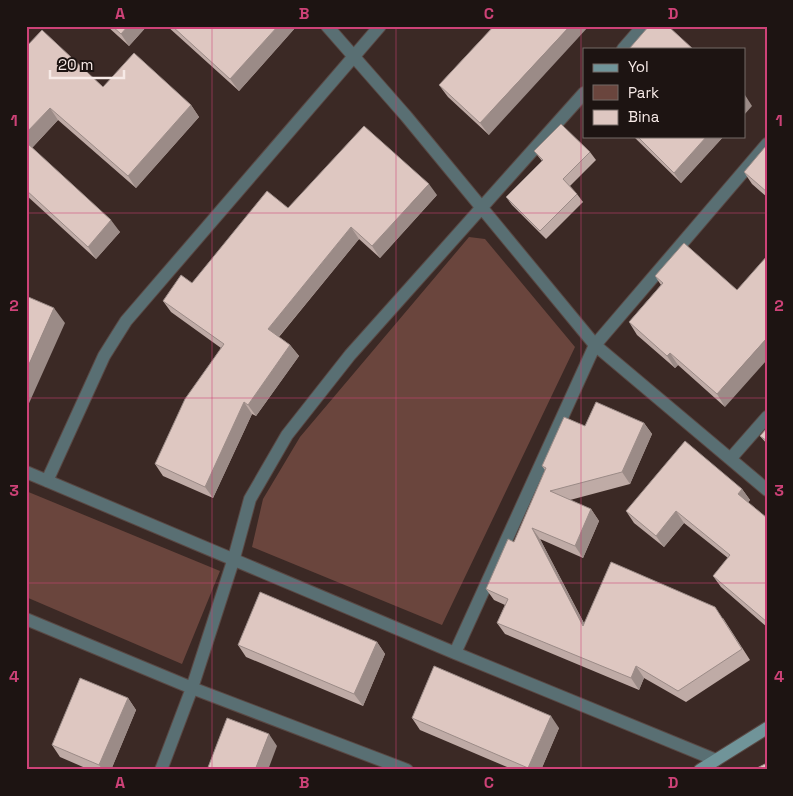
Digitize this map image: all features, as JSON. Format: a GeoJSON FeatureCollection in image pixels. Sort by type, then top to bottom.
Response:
{"type":"FeatureCollection","features":[{"type":"Feature","properties":{"kind":"street"},"geometry":{"type":"LineString","coordinates":[[327,26],[482,208],[594,345],[767,490]]}},
{"type":"Feature","properties":{"kind":"street"},"geometry":{"type":"LineString","coordinates":[[48,481],[104,356],[126,321],[353,55],[380,26]]}},
{"type":"Feature","properties":{"kind":"street"},"geometry":{"type":"LineString","coordinates":[[624,48],[643,26]]}},
{"type":"Feature","properties":{"kind":"street"},"geometry":{"type":"LineString","coordinates":[[161,770],[192,688],[234,558],[250,500],[287,435],[350,355],[583,94]]}},
{"type":"Feature","properties":{"kind":"street"},"geometry":{"type":"LineString","coordinates":[[455,653],[594,345],[767,144]]}},
{"type":"Feature","properties":{"kind":"street"},"geometry":{"type":"LineString","coordinates":[[731,458],[767,417]]}},
{"type":"Feature","properties":{"kind":"street"},"geometry":{"type":"LineString","coordinates":[[26,472],[234,558],[455,653],[716,760]]}},
{"type":"Feature","properties":{"kind":"street"},"geometry":{"type":"LineString","coordinates":[[26,619],[192,688],[407,770]]}},
{"type":"Feature","properties":{"kind":"street"},"geometry":{"type":"LineString","coordinates":[[700,770],[767,728]]}},
{"type":"Feature","properties":{"kind":"green space"},"geometry":{"type":"Polygon","coordinates":[[[469,237],[485,239],[575,347],[442,625],[252,547],[263,499],[300,437],[469,237]]]}},
{"type":"Feature","properties":{"kind":"green space"},"geometry":{"type":"Polygon","coordinates":[[[26,491],[220,571],[182,664],[26,597],[26,491]]]}},
{"type":"Feature","properties":{"kind":"building"},"geometry":{"type":"Polygon","coordinates":[[[112,26],[128,26],[121,34],[112,26]]]}},
{"type":"Feature","properties":{"kind":"building"},"geometry":{"type":"Polygon","coordinates":[[[172,26],[278,26],[230,79],[172,26]]]}},
{"type":"Feature","properties":{"kind":"building"},"geometry":{"type":"Polygon","coordinates":[[[494,26],[570,26],[480,123],[439,85],[494,26]]]}},
{"type":"Feature","properties":{"kind":"building"},"geometry":{"type":"Polygon","coordinates":[[[649,26],[668,26],[692,48],[630,48],[649,26]]]}},
{"type":"Feature","properties":{"kind":"building"},"geometry":{"type":"Polygon","coordinates":[[[42,30],[103,87],[134,53],[191,105],[128,176],[50,108],[26,133],[26,47],[42,30]]]}},
{"type":"Feature","properties":{"kind":"building"},"geometry":{"type":"Polygon","coordinates":[[[561,124],[590,152],[563,179],[577,194],[540,231],[506,197],[543,160],[534,151],[561,124]]]}},
{"type":"Feature","properties":{"kind":"building"},"geometry":{"type":"Polygon","coordinates":[[[364,126],[429,184],[372,246],[351,227],[268,329],[290,345],[248,405],[244,402],[205,487],[155,464],[185,399],[224,344],[163,301],[181,275],[192,283],[267,191],[288,208],[364,126]]]}},
{"type":"Feature","properties":{"kind":"building"},"geometry":{"type":"Polygon","coordinates":[[[639,138],[705,138],[674,173],[639,138]]]}},
{"type":"Feature","properties":{"kind":"building"},"geometry":{"type":"Polygon","coordinates":[[[26,142],[111,220],[88,247],[26,190],[26,142]]]}},
{"type":"Feature","properties":{"kind":"building"},"geometry":{"type":"Polygon","coordinates":[[[765,147],[767,148],[767,192],[744,172],[765,147]]]}},
{"type":"Feature","properties":{"kind":"building"},"geometry":{"type":"Polygon","coordinates":[[[684,243],[737,290],[767,256],[767,338],[717,394],[670,353],[667,356],[629,322],[663,283],[655,276],[684,243]]]}},
{"type":"Feature","properties":{"kind":"building"},"geometry":{"type":"Polygon","coordinates":[[[26,296],[54,308],[26,371],[26,296]]]}},
{"type":"Feature","properties":{"kind":"building"},"geometry":{"type":"Polygon","coordinates":[[[596,402],[644,423],[622,472],[550,491],[591,509],[575,546],[532,528],[583,626],[611,562],[715,607],[742,649],[678,691],[636,666],[631,678],[497,623],[508,599],[486,589],[508,539],[514,542],[546,468],[542,466],[564,417],[585,426],[596,402]]]}},
{"type":"Feature","properties":{"kind":"building"},"geometry":{"type":"Polygon","coordinates":[[[767,428],[767,441],[760,436],[767,428]]]}},
{"type":"Feature","properties":{"kind":"building"},"geometry":{"type":"Polygon","coordinates":[[[685,441],[742,489],[738,494],[767,518],[767,622],[713,576],[730,555],[676,511],[656,536],[626,511],[685,441]]]}},
{"type":"Feature","properties":{"kind":"building"},"geometry":{"type":"Polygon","coordinates":[[[260,592],[377,642],[354,694],[238,645],[260,592]]]}},
{"type":"Feature","properties":{"kind":"building"},"geometry":{"type":"Polygon","coordinates":[[[434,666],[551,716],[528,768],[412,718],[434,666]]]}},
{"type":"Feature","properties":{"kind":"building"},"geometry":{"type":"Polygon","coordinates":[[[80,678],[128,698],[99,765],[52,745],[80,678]]]}},
{"type":"Feature","properties":{"kind":"building"},"geometry":{"type":"Polygon","coordinates":[[[227,718],[269,734],[255,770],[207,770],[227,718]]]}},
{"type":"Feature","properties":{"kind":"building"},"geometry":{"type":"Polygon","coordinates":[[[767,763],[767,770],[753,770],[767,763]]]}}]}
